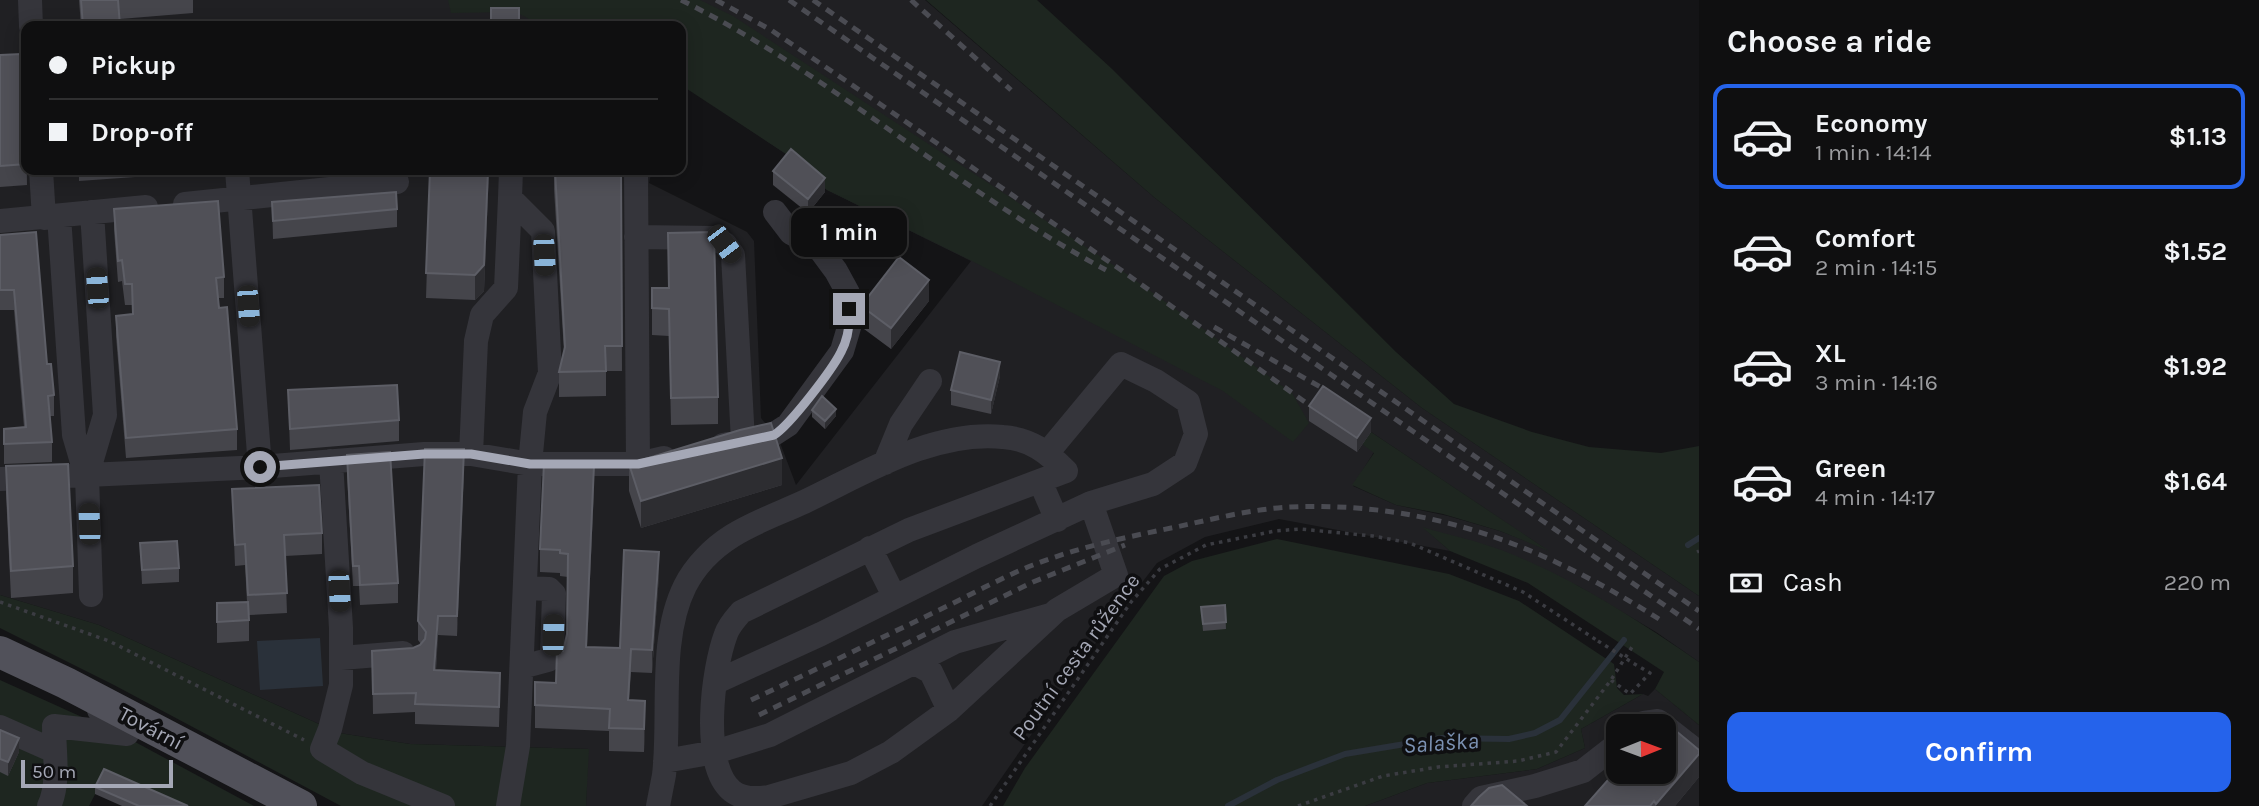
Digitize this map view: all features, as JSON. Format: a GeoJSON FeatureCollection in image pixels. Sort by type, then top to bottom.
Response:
{"type":"FeatureCollection","features":[{"type":"Feature","properties":{"kind":"main road","name":"Tovární"},"geometry":{"type":"LineString","coordinates":[[0,652],[66,683],[301,806]]}},
{"type":"Feature","properties":{"kind":"street"},"geometry":{"type":"LineString","coordinates":[[30,0],[31,21]]}},
{"type":"Feature","properties":{"kind":"street"},"geometry":{"type":"LineString","coordinates":[[42,175],[52,217],[74,435],[87,476],[91,595]]}},
{"type":"Feature","properties":{"kind":"street"},"geometry":{"type":"LineString","coordinates":[[238,175],[260,467]]}},
{"type":"Feature","properties":{"kind":"street"},"geometry":{"type":"LineString","coordinates":[[471,454],[475,341],[482,315],[506,288],[511,175]]}},
{"type":"Feature","properties":{"kind":"street"},"geometry":{"type":"LineString","coordinates":[[636,175],[638,464]]}},
{"type":"Feature","properties":{"kind":"street"},"geometry":{"type":"LineString","coordinates":[[0,221],[397,182]]}},
{"type":"Feature","properties":{"kind":"street"},"geometry":{"type":"LineString","coordinates":[[508,806],[518,746],[530,464],[535,412],[550,373],[543,231],[510,198]]}},
{"type":"Feature","properties":{"kind":"street"},"geometry":{"type":"LineString","coordinates":[[87,476],[105,415],[93,212]]}},
{"type":"Feature","properties":{"kind":"street"},"geometry":{"type":"LineString","coordinates":[[0,479],[260,467],[424,454],[471,454],[530,464],[638,464],[774,435],[788,425],[842,351],[850,324],[848,293],[836,271],[819,248],[791,233],[775,212]]}},
{"type":"Feature","properties":{"kind":"street"},"geometry":{"type":"LineString","coordinates":[[636,237],[713,238],[724,244],[733,255],[743,441]]}},
{"type":"Feature","properties":{"kind":"street"},"geometry":{"type":"LineString","coordinates":[[716,682],[1091,503],[1153,484],[1185,463],[1196,434],[1188,402],[1156,381],[1121,364],[1048,452]]}},
{"type":"Feature","properties":{"kind":"street"},"geometry":{"type":"LineString","coordinates":[[886,463],[901,424],[930,381]]}},
{"type":"Feature","properties":{"kind":"street"},"geometry":{"type":"LineString","coordinates":[[657,806],[665,761],[671,642],[681,597],[694,570],[732,536],[886,463],[943,442],[979,436],[1026,441],[1048,452],[1066,471],[909,530],[741,612],[726,635],[716,682],[713,706],[715,752],[719,770],[729,788],[748,798],[769,797],[851,772],[891,752],[949,710],[1054,613],[1116,575],[1091,503]]}},
{"type":"Feature","properties":{"kind":"street"},"geometry":{"type":"LineString","coordinates":[[331,461],[341,685],[322,749],[362,774],[443,806]]}},
{"type":"Feature","properties":{"kind":"street"},"geometry":{"type":"LineString","coordinates":[[1040,481],[1057,520]]}},
{"type":"Feature","properties":{"kind":"street"},"geometry":{"type":"LineString","coordinates":[[870,548],[894,596]]}},
{"type":"Feature","properties":{"kind":"street"},"geometry":{"type":"LineString","coordinates":[[665,761],[715,752],[770,735],[956,642],[1054,613]]}},
{"type":"Feature","properties":{"kind":"street"},"geometry":{"type":"LineString","coordinates":[[341,658],[411,653]]}},
{"type":"Feature","properties":{"kind":"street"},"geometry":{"type":"LineString","coordinates":[[915,663],[931,672],[949,710]]}},
{"type":"Feature","properties":{"kind":"street"},"geometry":{"type":"LineString","coordinates":[[57,804],[54,726],[127,734],[66,683]]}},
{"type":"Feature","properties":{"kind":"street"},"geometry":{"type":"LineString","coordinates":[[0,727],[54,751]]}},
{"type":"Feature","properties":{"kind":"street"},"geometry":{"type":"LineString","coordinates":[[1676,735],[1699,753]]}},
{"type":"Feature","properties":{"kind":"street"},"geometry":{"type":"LineString","coordinates":[[1474,806],[1481,798],[1535,786],[1583,771],[1606,753]]}},
{"type":"Feature","properties":{"kind":"path","name":"Poutní cesta růžence"},"geometry":{"type":"LineString","coordinates":[[990,806],[1131,602],[1160,569],[1206,545],[1300,528],[1410,543],[1522,592],[1650,673],[1630,694],[1611,680]]}},
{"type":"Feature","properties":{"kind":"path"},"geometry":{"type":"LineString","coordinates":[[0,602],[109,641],[322,749]]}},
{"type":"Feature","properties":{"kind":"path"},"geometry":{"type":"LineString","coordinates":[[1298,806],[1383,776],[1438,767],[1518,761],[1556,752],[1611,680],[1632,647]]}},
{"type":"Feature","properties":{"kind":"shaded area"},"geometry":{"type":"Polygon","coordinates":[[[0,0],[925,0],[1155,198],[1422,408],[1699,596],[1699,662],[1656,632],[1578,586],[1424,528],[1450,551],[1279,519],[1205,537],[1157,563],[1085,657],[982,806],[586,806],[588,749],[410,744],[339,733],[99,625],[0,595],[0,0]],[[21,21],[21,175],[651,175],[649,183],[747,232],[754,241],[761,418],[779,440],[796,485],[971,261],[827,190],[786,154],[686,87],[686,21],[21,21]],[[1371,432],[1363,444],[1374,452],[1353,486],[1396,505],[1500,531],[1544,548],[1371,432]]]}},
{"type":"Feature","properties":{"kind":"shaded area"},"geometry":{"type":"Polygon","coordinates":[[[448,0],[700,0],[733,16],[1121,270],[1292,393],[1309,423],[1293,442],[1223,391],[972,261],[827,190],[786,154],[686,88],[686,21],[533,21],[516,12],[451,13],[448,0]]]}},
{"type":"Feature","properties":{"kind":"shaded area"},"geometry":{"type":"Polygon","coordinates":[[[926,0],[1037,0],[1111,68],[1396,352],[1454,404],[1532,432],[1589,447],[1661,453],[1699,446],[1699,596],[1422,408],[1155,198],[926,0]]]}},
{"type":"Feature","properties":{"kind":"shaded area"},"geometry":{"type":"Polygon","coordinates":[[[1371,432],[1549,551],[1500,531],[1443,514],[1396,505],[1352,485],[1374,453],[1362,444],[1371,432]]]}},
{"type":"Feature","properties":{"kind":"shaded area"},"geometry":{"type":"Polygon","coordinates":[[[1422,527],[1494,547],[1555,574],[1629,616],[1699,662],[1699,725],[1655,689],[1664,672],[1528,583],[1450,551],[1422,527]]]}},
{"type":"Feature","properties":{"kind":"shaded area"},"geometry":{"type":"Polygon","coordinates":[[[1277,539],[1449,574],[1519,601],[1614,664],[1617,688],[1624,695],[1643,694],[1581,729],[1585,748],[1537,769],[1427,783],[1365,806],[1003,806],[1025,768],[1164,576],[1192,561],[1277,539]]]}},
{"type":"Feature","properties":{"kind":"shaded area"},"geometry":{"type":"Polygon","coordinates":[[[0,595],[99,625],[339,733],[410,744],[589,749],[586,806],[341,806],[114,685],[0,628],[0,595]]]}},
{"type":"Feature","properties":{"kind":"shaded area"},"geometry":{"type":"Polygon","coordinates":[[[320,638],[323,686],[260,690],[257,641],[320,638]]]}},
{"type":"Feature","properties":{"kind":"shaded area"},"geometry":{"type":"Polygon","coordinates":[[[0,680],[124,736],[254,806],[171,806],[104,777],[89,806],[0,806],[0,680]]]}},
{"type":"Feature","properties":{"kind":"shaded area"},"geometry":{"type":"Polygon","coordinates":[[[1655,689],[1699,725],[1699,806],[1365,806],[1427,783],[1537,769],[1585,748],[1581,729],[1606,715],[1606,784],[1676,784],[1676,714],[1608,714],[1643,694],[1648,696],[1655,689]]]}},
{"type":"Feature","properties":{"kind":"building"},"geometry":{"type":"Polygon","coordinates":[[[81,0],[118,0],[120,21],[83,21],[81,0]]]}},
{"type":"Feature","properties":{"kind":"building"},"geometry":{"type":"Polygon","coordinates":[[[491,8],[519,8],[519,21],[491,21],[491,8]]]}},
{"type":"Feature","properties":{"kind":"building"},"geometry":{"type":"Polygon","coordinates":[[[21,54],[21,164],[0,166],[0,55],[21,54]]]}},
{"type":"Feature","properties":{"kind":"building"},"geometry":{"type":"Polygon","coordinates":[[[791,149],[825,178],[808,199],[773,171],[791,149]]]}},
{"type":"Feature","properties":{"kind":"building"},"geometry":{"type":"Polygon","coordinates":[[[430,175],[488,175],[484,265],[475,275],[426,273],[430,175]]]}},
{"type":"Feature","properties":{"kind":"building"},"geometry":{"type":"Polygon","coordinates":[[[555,175],[621,175],[622,346],[605,346],[606,371],[559,372],[565,347],[555,175]]]}},
{"type":"Feature","properties":{"kind":"building"},"geometry":{"type":"Polygon","coordinates":[[[396,192],[397,209],[273,221],[272,202],[396,192]]]}},
{"type":"Feature","properties":{"kind":"building"},"geometry":{"type":"Polygon","coordinates":[[[218,201],[224,277],[216,278],[219,308],[227,307],[237,429],[126,438],[116,316],[133,314],[132,284],[125,284],[122,260],[118,261],[114,209],[218,201]]]}},
{"type":"Feature","properties":{"kind":"building"},"geometry":{"type":"Polygon","coordinates":[[[36,232],[47,364],[51,364],[54,395],[48,396],[52,442],[4,444],[4,429],[26,427],[14,290],[0,290],[0,235],[36,232]]]}},
{"type":"Feature","properties":{"kind":"building"},"geometry":{"type":"Polygon","coordinates":[[[714,232],[718,397],[671,398],[669,309],[652,308],[652,288],[669,288],[668,233],[714,232]]]}},
{"type":"Feature","properties":{"kind":"building"},"geometry":{"type":"Polygon","coordinates":[[[899,257],[929,280],[891,328],[864,308],[865,301],[899,257]]]}},
{"type":"Feature","properties":{"kind":"building"},"geometry":{"type":"Polygon","coordinates":[[[960,352],[1000,362],[991,400],[951,390],[960,352]]]}},
{"type":"Feature","properties":{"kind":"building"},"geometry":{"type":"Polygon","coordinates":[[[397,385],[399,420],[290,429],[288,390],[397,385]]]}},
{"type":"Feature","properties":{"kind":"building"},"geometry":{"type":"Polygon","coordinates":[[[1323,386],[1371,418],[1357,438],[1309,406],[1323,386]]]}},
{"type":"Feature","properties":{"kind":"building"},"geometry":{"type":"Polygon","coordinates":[[[822,396],[836,409],[825,421],[812,410],[822,396]]]}},
{"type":"Feature","properties":{"kind":"building"},"geometry":{"type":"Polygon","coordinates":[[[771,423],[782,458],[641,501],[629,464],[771,423]]]}},
{"type":"Feature","properties":{"kind":"building"},"geometry":{"type":"Polygon","coordinates":[[[425,449],[464,449],[457,616],[438,616],[434,670],[500,673],[499,707],[415,704],[416,693],[373,694],[372,651],[413,648],[425,639],[426,632],[418,621],[425,449]]]}},
{"type":"Feature","properties":{"kind":"building"},"geometry":{"type":"Polygon","coordinates":[[[390,452],[398,583],[360,585],[359,566],[353,566],[347,455],[390,452]]]}},
{"type":"Feature","properties":{"kind":"building"},"geometry":{"type":"Polygon","coordinates":[[[544,463],[594,465],[586,647],[620,648],[624,550],[659,552],[652,650],[631,649],[628,700],[645,701],[644,729],[609,728],[610,709],[535,705],[535,682],[556,683],[557,650],[563,651],[567,634],[568,554],[560,553],[560,550],[540,549],[544,463]]]}},
{"type":"Feature","properties":{"kind":"building"},"geometry":{"type":"Polygon","coordinates":[[[68,464],[73,566],[11,571],[6,466],[68,464]]]}},
{"type":"Feature","properties":{"kind":"building"},"geometry":{"type":"Polygon","coordinates":[[[319,485],[322,533],[284,535],[287,593],[248,595],[245,544],[235,545],[232,489],[319,485]]]}},
{"type":"Feature","properties":{"kind":"building"},"geometry":{"type":"Polygon","coordinates":[[[177,541],[179,568],[142,570],[140,543],[177,541]]]}},
{"type":"Feature","properties":{"kind":"building"},"geometry":{"type":"Polygon","coordinates":[[[248,602],[249,620],[217,622],[217,603],[248,602]]]}},
{"type":"Feature","properties":{"kind":"building"},"geometry":{"type":"Polygon","coordinates":[[[1225,605],[1226,622],[1203,624],[1201,607],[1225,605]]]}},
{"type":"Feature","properties":{"kind":"building"},"geometry":{"type":"Polygon","coordinates":[[[0,730],[19,738],[8,762],[0,759],[0,730]]]}},
{"type":"Feature","properties":{"kind":"building"},"geometry":{"type":"Polygon","coordinates":[[[1676,731],[1699,750],[1699,754],[1676,781],[1676,731]]]}},
{"type":"Feature","properties":{"kind":"building"},"geometry":{"type":"Polygon","coordinates":[[[104,769],[188,806],[139,806],[95,787],[104,769]]]}},
{"type":"Feature","properties":{"kind":"building"},"geometry":{"type":"Polygon","coordinates":[[[1606,782],[1673,784],[1656,804],[1654,801],[1650,806],[1585,806],[1606,782]]]}},
{"type":"Feature","properties":{"kind":"building"},"geometry":{"type":"Polygon","coordinates":[[[1502,785],[1527,806],[1471,806],[1489,788],[1502,785]]]}},
{"type":"Feature","properties":{"kind":"waterway","name":"Salaška"},"geometry":{"type":"LineString","coordinates":[[1688,545],[1699,538]]}},
{"type":"Feature","properties":{"kind":"waterway","name":"Salaška"},"geometry":{"type":"LineString","coordinates":[[1228,806],[1277,780],[1345,754],[1441,738],[1509,739],[1535,733],[1560,720],[1624,640]]}},
{"type":"Feature","properties":{"kind":"railway"},"geometry":{"type":"LineString","coordinates":[[681,0],[790,63],[998,205],[1106,270]]}},
{"type":"Feature","properties":{"kind":"railway"},"geometry":{"type":"LineString","coordinates":[[716,0],[771,30],[880,104],[1121,270],[1326,417]]}},
{"type":"Feature","properties":{"kind":"railway"},"geometry":{"type":"LineString","coordinates":[[789,0],[1699,629]]}},
{"type":"Feature","properties":{"kind":"railway"},"geometry":{"type":"LineString","coordinates":[[813,0],[1699,611]]}},
{"type":"Feature","properties":{"kind":"railway"},"geometry":{"type":"LineString","coordinates":[[911,0],[1011,90]]}},
{"type":"Feature","properties":{"kind":"railway"},"geometry":{"type":"LineString","coordinates":[[1214,327],[1324,389]]}},
{"type":"Feature","properties":{"kind":"railway"},"geometry":{"type":"LineString","coordinates":[[751,700],[1033,565],[1121,539],[1276,508],[1341,507],[1390,512],[1484,533],[1572,570],[1659,619]]}},
{"type":"Feature","properties":{"kind":"railway"},"geometry":{"type":"LineString","coordinates":[[759,715],[1033,582],[1125,545]]}},
{"type":"Feature","properties":{"kind":"route"},"geometry":{"type":"LineString","coordinates":[[260,467],[424,454],[471,454],[530,464],[638,464],[774,435],[788,425],[842,351],[850,324],[849,309]]}}]}
